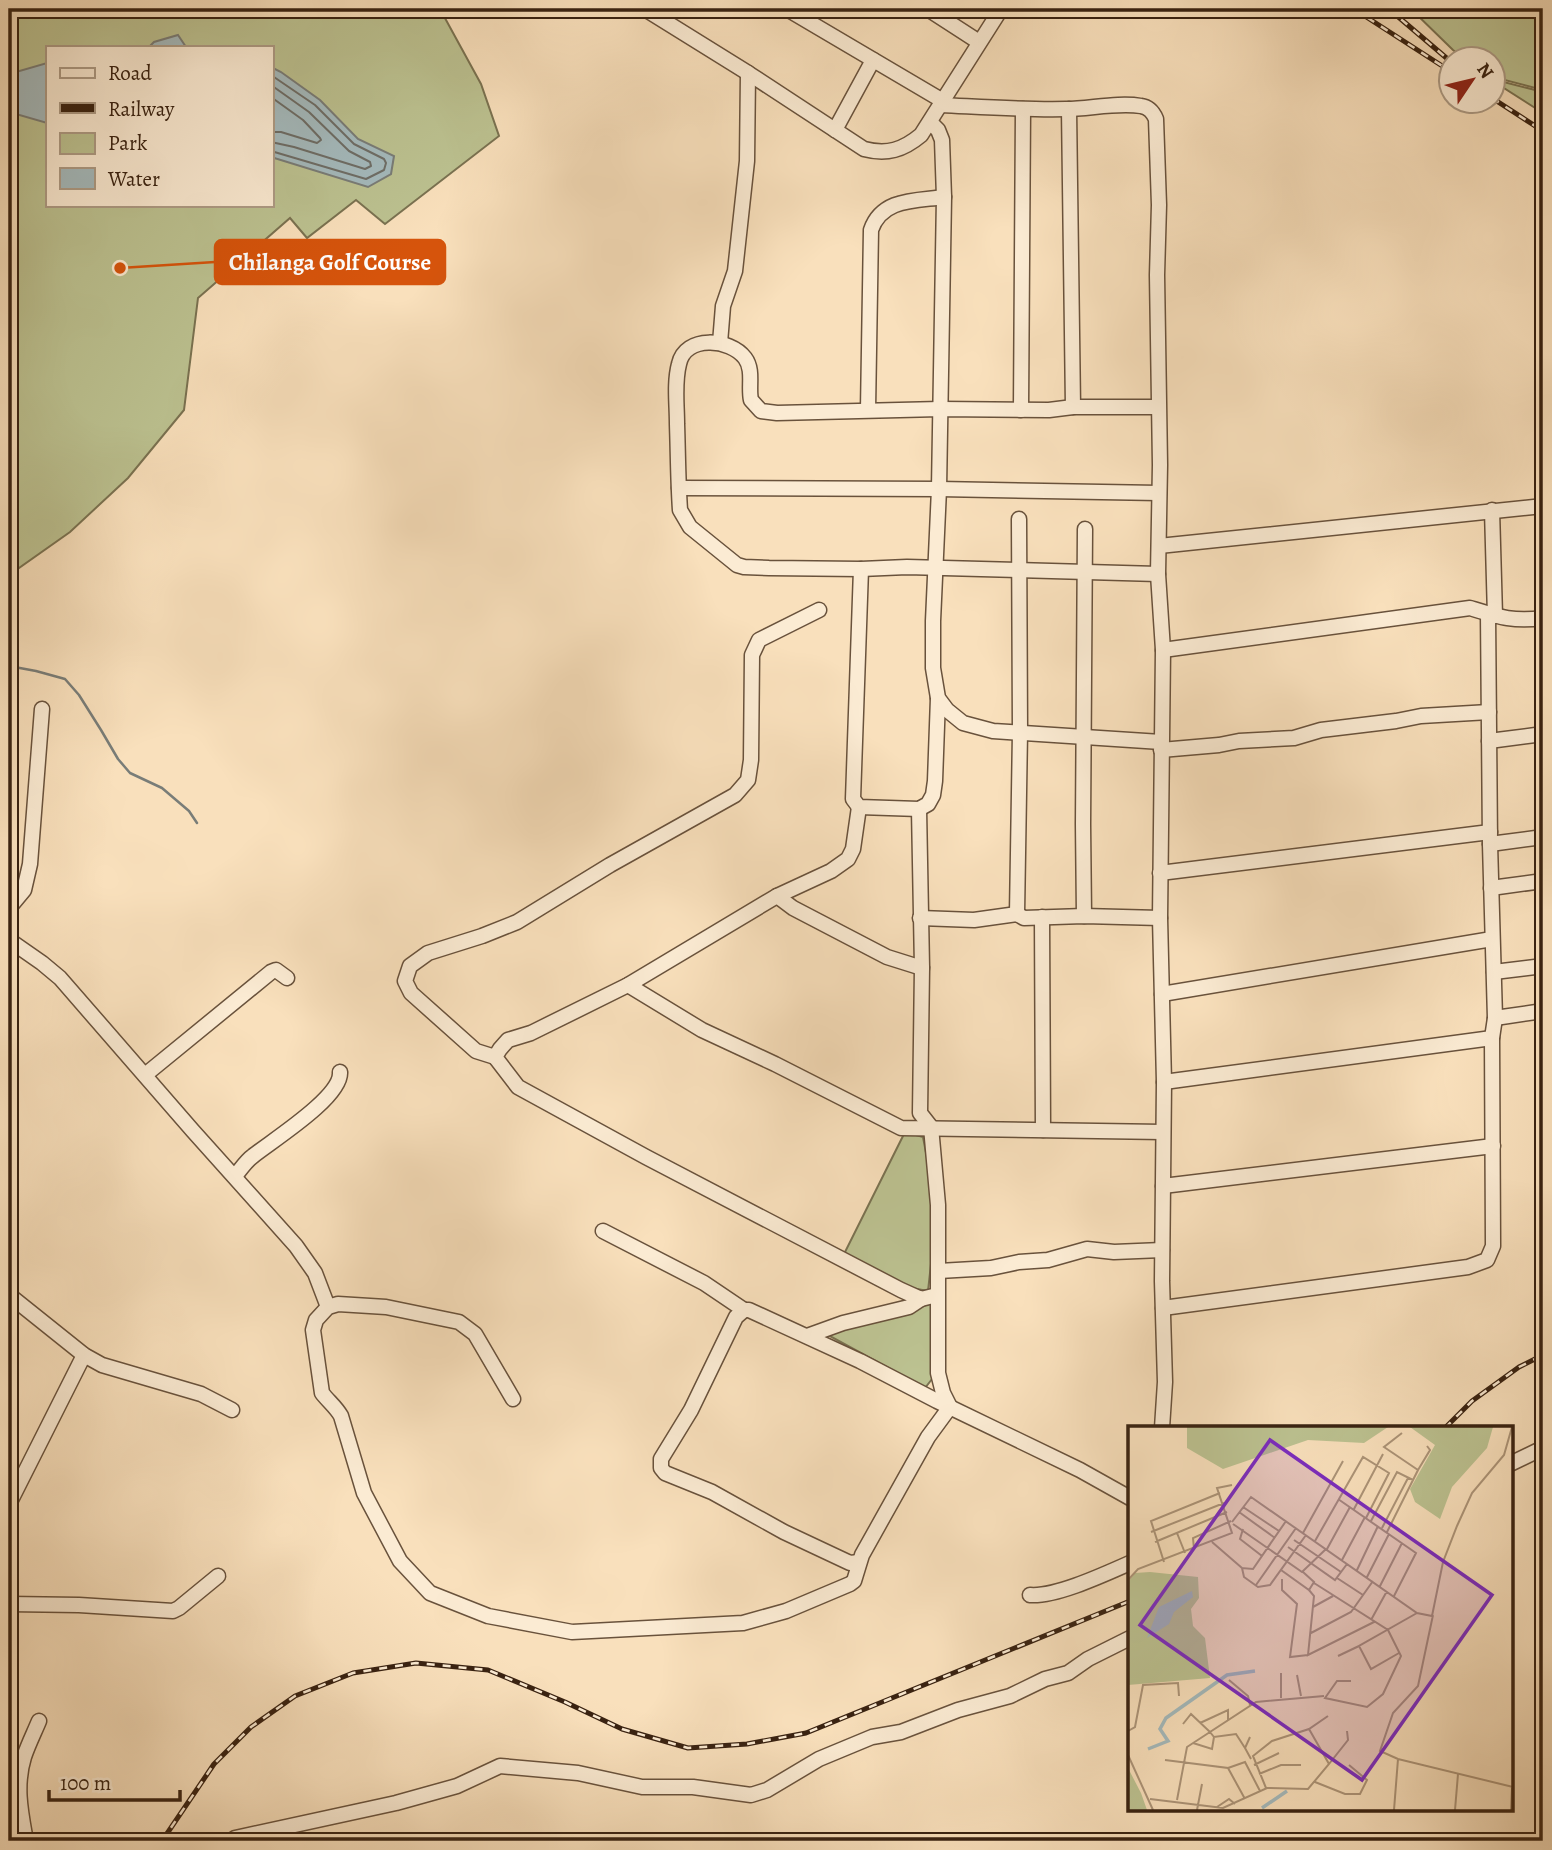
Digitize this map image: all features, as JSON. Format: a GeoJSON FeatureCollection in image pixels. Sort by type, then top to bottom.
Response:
{"type":"FeatureCollection","features":[{"type":"Feature","properties":{"kind":"street"},"geometry":{"type":"LineString","coordinates":[[645,9],[864,149],[880,153],[910,143],[921,135],[1002,9]]}},
{"type":"Feature","properties":{"kind":"street"},"geometry":{"type":"LineString","coordinates":[[787,9],[942,103],[1023,109],[1141,105],[1149,108],[1156,119],[1159,205],[1158,573],[1163,650],[1160,918],[1164,1082],[1162,1250],[1165,1382],[1162,1426]]}},
{"type":"Feature","properties":{"kind":"street"},"geometry":{"type":"LineString","coordinates":[[928,9],[979,42]]}},
{"type":"Feature","properties":{"kind":"street"},"geometry":{"type":"LineString","coordinates":[[835,130],[873,60]]}},
{"type":"Feature","properties":{"kind":"street"},"geometry":{"type":"LineString","coordinates":[[720,343],[723,306],[734,271],[744,188],[748,148],[748,73]]}},
{"type":"Feature","properties":{"kind":"street"},"geometry":{"type":"LineString","coordinates":[[1021,410],[1023,109]]}},
{"type":"Feature","properties":{"kind":"street"},"geometry":{"type":"LineString","coordinates":[[1069,109],[1073,407]]}},
{"type":"Feature","properties":{"kind":"street"},"geometry":{"type":"LineString","coordinates":[[859,807],[919,809],[928,804],[933,795],[935,781],[939,698],[933,668],[933,621],[939,489],[944,197],[943,141],[930,122]]}},
{"type":"Feature","properties":{"kind":"street"},"geometry":{"type":"LineString","coordinates":[[868,410],[871,230],[875,219],[892,206],[944,197]]}},
{"type":"Feature","properties":{"kind":"street"},"geometry":{"type":"LineString","coordinates":[[1158,407],[777,413],[761,411],[751,400],[750,372],[745,358],[720,343],[698,345],[684,353],[679,362],[676,389],[680,510],[690,527],[737,565],[1158,573]]}},
{"type":"Feature","properties":{"kind":"street"},"geometry":{"type":"LineString","coordinates":[[679,488],[1159,493]]}},
{"type":"Feature","properties":{"kind":"street"},"geometry":{"type":"LineString","coordinates":[[1158,546],[1543,506]]}},
{"type":"Feature","properties":{"kind":"street"},"geometry":{"type":"LineString","coordinates":[[1163,1308],[1468,1267],[1487,1260],[1493,1246],[1492,1038],[1495,1018],[1489,741],[1492,510]]}},
{"type":"Feature","properties":{"kind":"street"},"geometry":{"type":"LineString","coordinates":[[1017,914],[1019,519]]}},
{"type":"Feature","properties":{"kind":"street"},"geometry":{"type":"LineString","coordinates":[[1084,916],[1085,529]]}},
{"type":"Feature","properties":{"kind":"street"},"geometry":{"type":"LineString","coordinates":[[495,1057],[508,1041],[531,1033],[628,985],[777,896],[831,871],[848,859],[853,849],[859,807],[853,799],[861,569]]}},
{"type":"Feature","properties":{"kind":"street"},"geometry":{"type":"LineString","coordinates":[[1163,650],[1470,608],[1524,621],[1543,618]]}},
{"type":"Feature","properties":{"kind":"street"},"geometry":{"type":"LineString","coordinates":[[819,610],[759,640],[752,655],[751,760],[748,780],[735,795],[610,864],[517,922],[428,953],[410,966],[405,981],[411,992],[476,1051],[495,1057],[518,1087],[671,1170],[921,1298]]}},
{"type":"Feature","properties":{"kind":"street"},"geometry":{"type":"LineString","coordinates":[[939,698],[947,710],[963,723],[993,731],[1161,746],[1219,746],[1239,741],[1294,738],[1327,729],[1421,716],[1489,712]]}},
{"type":"Feature","properties":{"kind":"street"},"geometry":{"type":"LineString","coordinates":[[9,908],[23,890],[30,864],[42,709]]}},
{"type":"Feature","properties":{"kind":"street"},"geometry":{"type":"LineString","coordinates":[[1489,741],[1543,734]]}},
{"type":"Feature","properties":{"kind":"street"},"geometry":{"type":"LineString","coordinates":[[919,809],[922,968],[920,1113],[931,1128],[938,1205],[938,1373],[943,1394],[950,1407]]}},
{"type":"Feature","properties":{"kind":"street"},"geometry":{"type":"LineString","coordinates":[[1160,873],[1490,838],[1543,837]]}},
{"type":"Feature","properties":{"kind":"street"},"geometry":{"type":"LineString","coordinates":[[1491,888],[1543,881]]}},
{"type":"Feature","properties":{"kind":"street"},"geometry":{"type":"LineString","coordinates":[[777,896],[793,908],[887,957],[922,968]]}},
{"type":"Feature","properties":{"kind":"street"},"geometry":{"type":"LineString","coordinates":[[920,918],[975,920],[1017,914],[1024,918],[1160,918]]}},
{"type":"Feature","properties":{"kind":"street"},"geometry":{"type":"LineString","coordinates":[[1042,917],[1043,1130]]}},
{"type":"Feature","properties":{"kind":"street"},"geometry":{"type":"LineString","coordinates":[[1162,994],[1492,939]]}},
{"type":"Feature","properties":{"kind":"street"},"geometry":{"type":"LineString","coordinates":[[9,940],[60,978],[303,1255],[315,1273],[328,1307]]}},
{"type":"Feature","properties":{"kind":"street"},"geometry":{"type":"LineString","coordinates":[[1494,972],[1543,966]]}},
{"type":"Feature","properties":{"kind":"street"},"geometry":{"type":"LineString","coordinates":[[145,1075],[271,972],[276,970],[287,978]]}},
{"type":"Feature","properties":{"kind":"street"},"geometry":{"type":"LineString","coordinates":[[628,985],[702,1030],[901,1128],[1163,1132]]}},
{"type":"Feature","properties":{"kind":"street"},"geometry":{"type":"LineString","coordinates":[[1495,1018],[1543,1011]]}},
{"type":"Feature","properties":{"kind":"street"},"geometry":{"type":"LineString","coordinates":[[1164,1082],[1492,1038]]}},
{"type":"Feature","properties":{"kind":"street"},"geometry":{"type":"LineString","coordinates":[[234,1176],[251,1157],[330,1095],[338,1085],[340,1072]]}},
{"type":"Feature","properties":{"kind":"street"},"geometry":{"type":"LineString","coordinates":[[1163,1186],[1493,1146]]}},
{"type":"Feature","properties":{"kind":"street"},"geometry":{"type":"LineString","coordinates":[[603,1231],[704,1283],[744,1310],[860,1361],[1080,1470],[1128,1497]]}},
{"type":"Feature","properties":{"kind":"street"},"geometry":{"type":"LineString","coordinates":[[939,1271],[991,1268],[1048,1260],[1087,1249],[1114,1252],[1162,1250]]}},
{"type":"Feature","properties":{"kind":"street"},"geometry":{"type":"LineString","coordinates":[[9,1295],[83,1355],[102,1365],[201,1394],[232,1410]]}},
{"type":"Feature","properties":{"kind":"street"},"geometry":{"type":"LineString","coordinates":[[807,1336],[909,1307],[921,1298],[937,1295]]}},
{"type":"Feature","properties":{"kind":"street"},"geometry":{"type":"LineString","coordinates":[[513,1399],[475,1334],[459,1322],[386,1307],[338,1304],[328,1307],[316,1320],[313,1330],[322,1393],[341,1416],[364,1493],[400,1561],[430,1593],[488,1616],[572,1632],[743,1623],[786,1611],[854,1581],[859,1562],[928,1437],[950,1407]]}},
{"type":"Feature","properties":{"kind":"street"},"geometry":{"type":"LineString","coordinates":[[744,1310],[736,1317],[691,1410],[661,1459],[661,1468],[665,1473],[712,1492],[784,1532],[850,1563],[859,1562]]}},
{"type":"Feature","properties":{"kind":"street"},"geometry":{"type":"LineString","coordinates":[[9,1504],[83,1355]]}},
{"type":"Feature","properties":{"kind":"street"},"geometry":{"type":"LineString","coordinates":[[1514,1461],[1543,1448]]}},
{"type":"Feature","properties":{"kind":"street"},"geometry":{"type":"LineString","coordinates":[[1030,1595],[1043,1596],[1086,1582],[1128,1564]]}},
{"type":"Feature","properties":{"kind":"street"},"geometry":{"type":"LineString","coordinates":[[9,1604],[173,1611],[218,1576]]}},
{"type":"Feature","properties":{"kind":"street"},"geometry":{"type":"LineString","coordinates":[[231,1841],[457,1786],[500,1766],[578,1773],[642,1787],[693,1787],[751,1795],[766,1790],[819,1759],[872,1738],[901,1732],[958,1710],[1010,1696],[1045,1679],[1068,1674],[1088,1659],[1128,1639]]}},
{"type":"Feature","properties":{"kind":"street"},"geometry":{"type":"LineString","coordinates":[[26,1841],[19,1781],[24,1758],[39,1721]]}},
{"type":"Feature","properties":{"kind":"green space"},"geometry":{"type":"Polygon","coordinates":[[[9,9],[440,9],[481,84],[499,136],[385,224],[356,200],[307,238],[290,218],[198,298],[184,410],[128,478],[70,532],[9,575],[9,9]]]}},
{"type":"Feature","properties":{"kind":"green space"},"geometry":{"type":"Polygon","coordinates":[[[1411,9],[1543,9],[1543,90],[1506,80],[1506,46],[1449,46],[1411,9]]]}},
{"type":"Feature","properties":{"kind":"green space"},"geometry":{"type":"Polygon","coordinates":[[[1506,83],[1543,92],[1543,113],[1506,89],[1506,83]]]}},
{"type":"Feature","properties":{"kind":"green space"},"geometry":{"type":"Polygon","coordinates":[[[905,1132],[923,1137],[931,1179],[933,1246],[928,1291],[906,1287],[844,1254],[905,1132]]]}},
{"type":"Feature","properties":{"kind":"green space"},"geometry":{"type":"Polygon","coordinates":[[[932,1301],[932,1379],[925,1388],[826,1334],[932,1301]]]}},
{"type":"Feature","properties":{"kind":"water"},"geometry":{"type":"Polygon","coordinates":[[[178,35],[185,46],[150,46],[154,42],[178,35]]]}},
{"type":"Feature","properties":{"kind":"water"},"geometry":{"type":"Polygon","coordinates":[[[46,63],[46,123],[9,112],[9,74],[46,63]]]}},
{"type":"Feature","properties":{"kind":"water"},"geometry":{"type":"Polygon","coordinates":[[[273,68],[320,100],[358,139],[394,156],[391,174],[368,187],[273,158],[273,68]]]}},
{"type":"Feature","properties":{"kind":"waterway"},"geometry":{"type":"LineString","coordinates":[[9,666],[65,679],[79,695],[118,759],[130,773],[162,788],[189,811],[197,823]]}},
{"type":"Feature","properties":{"kind":"railway"},"geometry":{"type":"LineString","coordinates":[[1354,9],[1436,62]]}},
{"type":"Feature","properties":{"kind":"railway"},"geometry":{"type":"LineString","coordinates":[[1389,9],[1436,49]]}},
{"type":"Feature","properties":{"kind":"railway"},"geometry":{"type":"LineString","coordinates":[[1506,107],[1543,131]]}},
{"type":"Feature","properties":{"kind":"railway"},"geometry":{"type":"LineString","coordinates":[[1447,1426],[1472,1401],[1519,1367],[1543,1355]]}},
{"type":"Feature","properties":{"kind":"railway"},"geometry":{"type":"LineString","coordinates":[[162,1841],[214,1764],[251,1727],[295,1696],[353,1673],[416,1663],[488,1670],[622,1729],[688,1748],[747,1744],[806,1733],[1128,1602]]}},
{"type":"Feature","properties":{"kind":"place","name":"Chilanga Golf Course"},"geometry":{"type":"Point","coordinates":[120,268]}}]}
